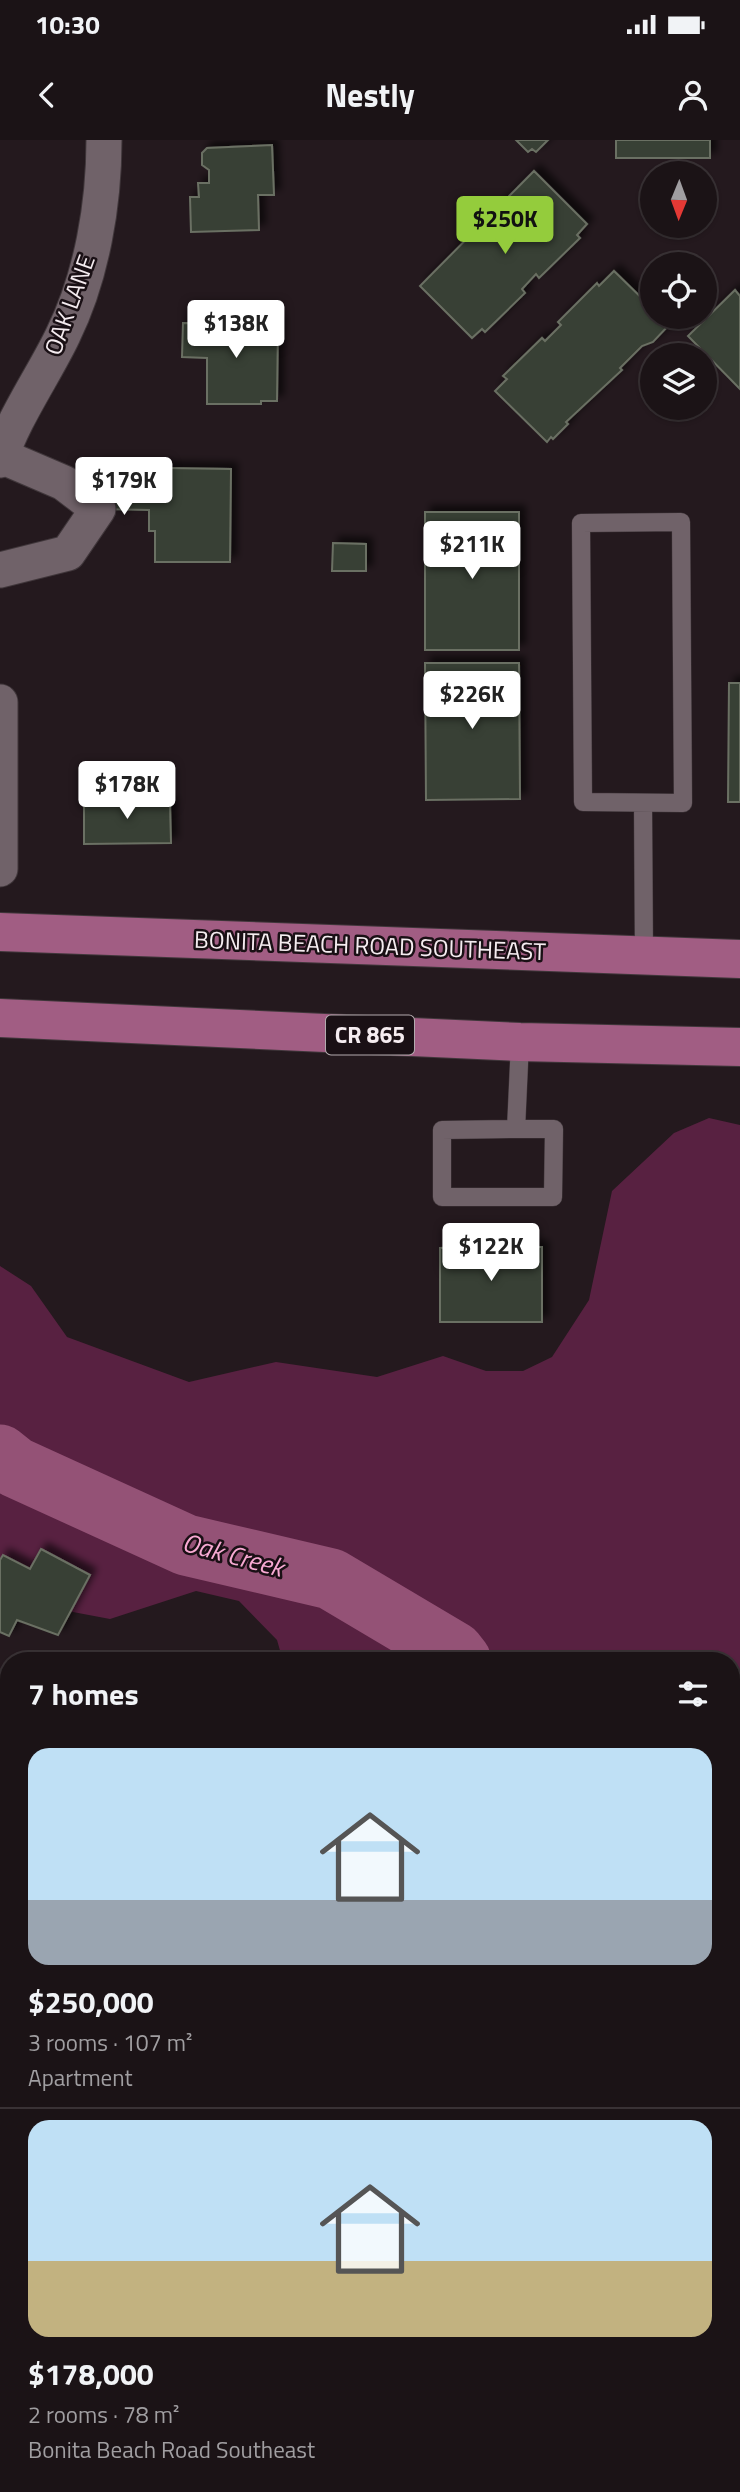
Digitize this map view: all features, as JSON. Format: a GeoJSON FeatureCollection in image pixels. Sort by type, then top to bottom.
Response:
{"type":"FeatureCollection","features":[{"type":"Feature","properties":{"kind":"main road","name":"BONITA BEACH ROAD SOUTHEAST"},"geometry":{"type":"LineString","coordinates":[[0,932],[740,959]]}},
{"type":"Feature","properties":{"kind":"main road","name":"CR 865"},"geometry":{"type":"LineString","coordinates":[[0,1018],[520,1042],[740,1047]]}},
{"type":"Feature","properties":{"kind":"street","name":"OAK LANE"},"geometry":{"type":"LineString","coordinates":[[1,458],[65,331],[83,283],[100,208],[104,140]]}},
{"type":"Feature","properties":{"kind":"street"},"geometry":{"type":"LineString","coordinates":[[0,570],[68,553],[98,509],[64,483],[1,458]]}},
{"type":"Feature","properties":{"kind":"street"},"geometry":{"type":"LineString","coordinates":[[0,702],[0,869]]}},
{"type":"Feature","properties":{"kind":"lane"},"geometry":{"type":"LineString","coordinates":[[681,522],[683,803],[643,803],[583,802],[581,523],[681,522]]}},
{"type":"Feature","properties":{"kind":"lane"},"geometry":{"type":"LineString","coordinates":[[643,803],[644,957]]}},
{"type":"Feature","properties":{"kind":"lane"},"geometry":{"type":"LineString","coordinates":[[516,1129],[520,1042]]}},
{"type":"Feature","properties":{"kind":"lane"},"geometry":{"type":"LineString","coordinates":[[516,1129],[554,1129],[553,1198],[442,1197],[442,1130],[516,1129]]}},
{"type":"Feature","properties":{"kind":"shaded area"},"geometry":{"type":"Polygon","coordinates":[[[709,1118],[740,1125],[740,1652],[280,1652],[277,1640],[239,1601],[196,1591],[110,1619],[57,1609],[0,1566],[0,1266],[31,1286],[67,1337],[189,1382],[276,1362],[377,1377],[443,1356],[486,1371],[523,1371],[552,1357],[589,1300],[612,1191],[674,1133],[709,1118]]]}},
{"type":"Feature","properties":{"kind":"building"},"geometry":{"type":"Polygon","coordinates":[[[516,140],[548,140],[536,152],[532,149],[528,152],[516,140]]]}},
{"type":"Feature","properties":{"kind":"building"},"geometry":{"type":"Polygon","coordinates":[[[616,140],[710,140],[710,158],[616,158],[616,140]]]}},
{"type":"Feature","properties":{"kind":"building"},"geometry":{"type":"Polygon","coordinates":[[[272,145],[274,195],[258,195],[259,230],[191,232],[190,197],[199,197],[198,183],[209,183],[209,170],[202,165],[202,153],[207,148],[272,145]]]}},
{"type":"Feature","properties":{"kind":"building"},"geometry":{"type":"Polygon","coordinates":[[[534,171],[587,224],[577,235],[580,238],[539,278],[536,274],[522,289],[525,293],[485,332],[482,329],[472,338],[420,286],[534,171]]]}},
{"type":"Feature","properties":{"kind":"building"},"geometry":{"type":"Polygon","coordinates":[[[614,271],[640,296],[640,329],[665,329],[653,342],[640,343],[640,348],[620,368],[622,370],[547,442],[495,391],[507,379],[503,376],[542,338],[545,341],[561,325],[558,322],[597,283],[599,286],[614,271]]]}},
{"type":"Feature","properties":{"kind":"building"},"geometry":{"type":"Polygon","coordinates":[[[735,290],[740,296],[740,389],[717,366],[717,343],[695,343],[688,336],[695,329],[717,329],[717,308],[735,290]]]}},
{"type":"Feature","properties":{"kind":"building"},"geometry":{"type":"Polygon","coordinates":[[[183,323],[278,324],[277,401],[261,401],[261,404],[207,404],[207,358],[182,357],[183,323]]]}},
{"type":"Feature","properties":{"kind":"building"},"geometry":{"type":"Polygon","coordinates":[[[98,467],[231,469],[230,562],[155,562],[155,531],[149,531],[149,510],[98,509],[98,467]]]}},
{"type":"Feature","properties":{"kind":"building"},"geometry":{"type":"Polygon","coordinates":[[[425,512],[519,512],[519,650],[425,650],[425,512]]]}},
{"type":"Feature","properties":{"kind":"building"},"geometry":{"type":"Polygon","coordinates":[[[333,543],[366,544],[366,571],[332,571],[333,543]]]}},
{"type":"Feature","properties":{"kind":"building"},"geometry":{"type":"Polygon","coordinates":[[[425,663],[519,663],[520,799],[426,800],[425,663]]]}},
{"type":"Feature","properties":{"kind":"building"},"geometry":{"type":"Polygon","coordinates":[[[729,683],[740,683],[740,802],[728,802],[729,683]]]}},
{"type":"Feature","properties":{"kind":"building"},"geometry":{"type":"Polygon","coordinates":[[[118,791],[143,791],[143,803],[170,804],[171,843],[84,844],[84,803],[118,803],[118,791]]]}},
{"type":"Feature","properties":{"kind":"building"},"geometry":{"type":"Polygon","coordinates":[[[474,1240],[510,1240],[511,1247],[542,1247],[542,1322],[440,1322],[440,1248],[474,1247],[474,1240]]]}},
{"type":"Feature","properties":{"kind":"building"},"geometry":{"type":"Polygon","coordinates":[[[41,1549],[90,1575],[58,1635],[17,1620],[9,1636],[0,1632],[0,1560],[3,1555],[30,1569],[41,1549]]]}},
{"type":"Feature","properties":{"kind":"waterway","name":"Oak Creek"},"geometry":{"type":"LineString","coordinates":[[0,1455],[15,1467],[186,1545],[331,1579],[454,1652]]}}]}
